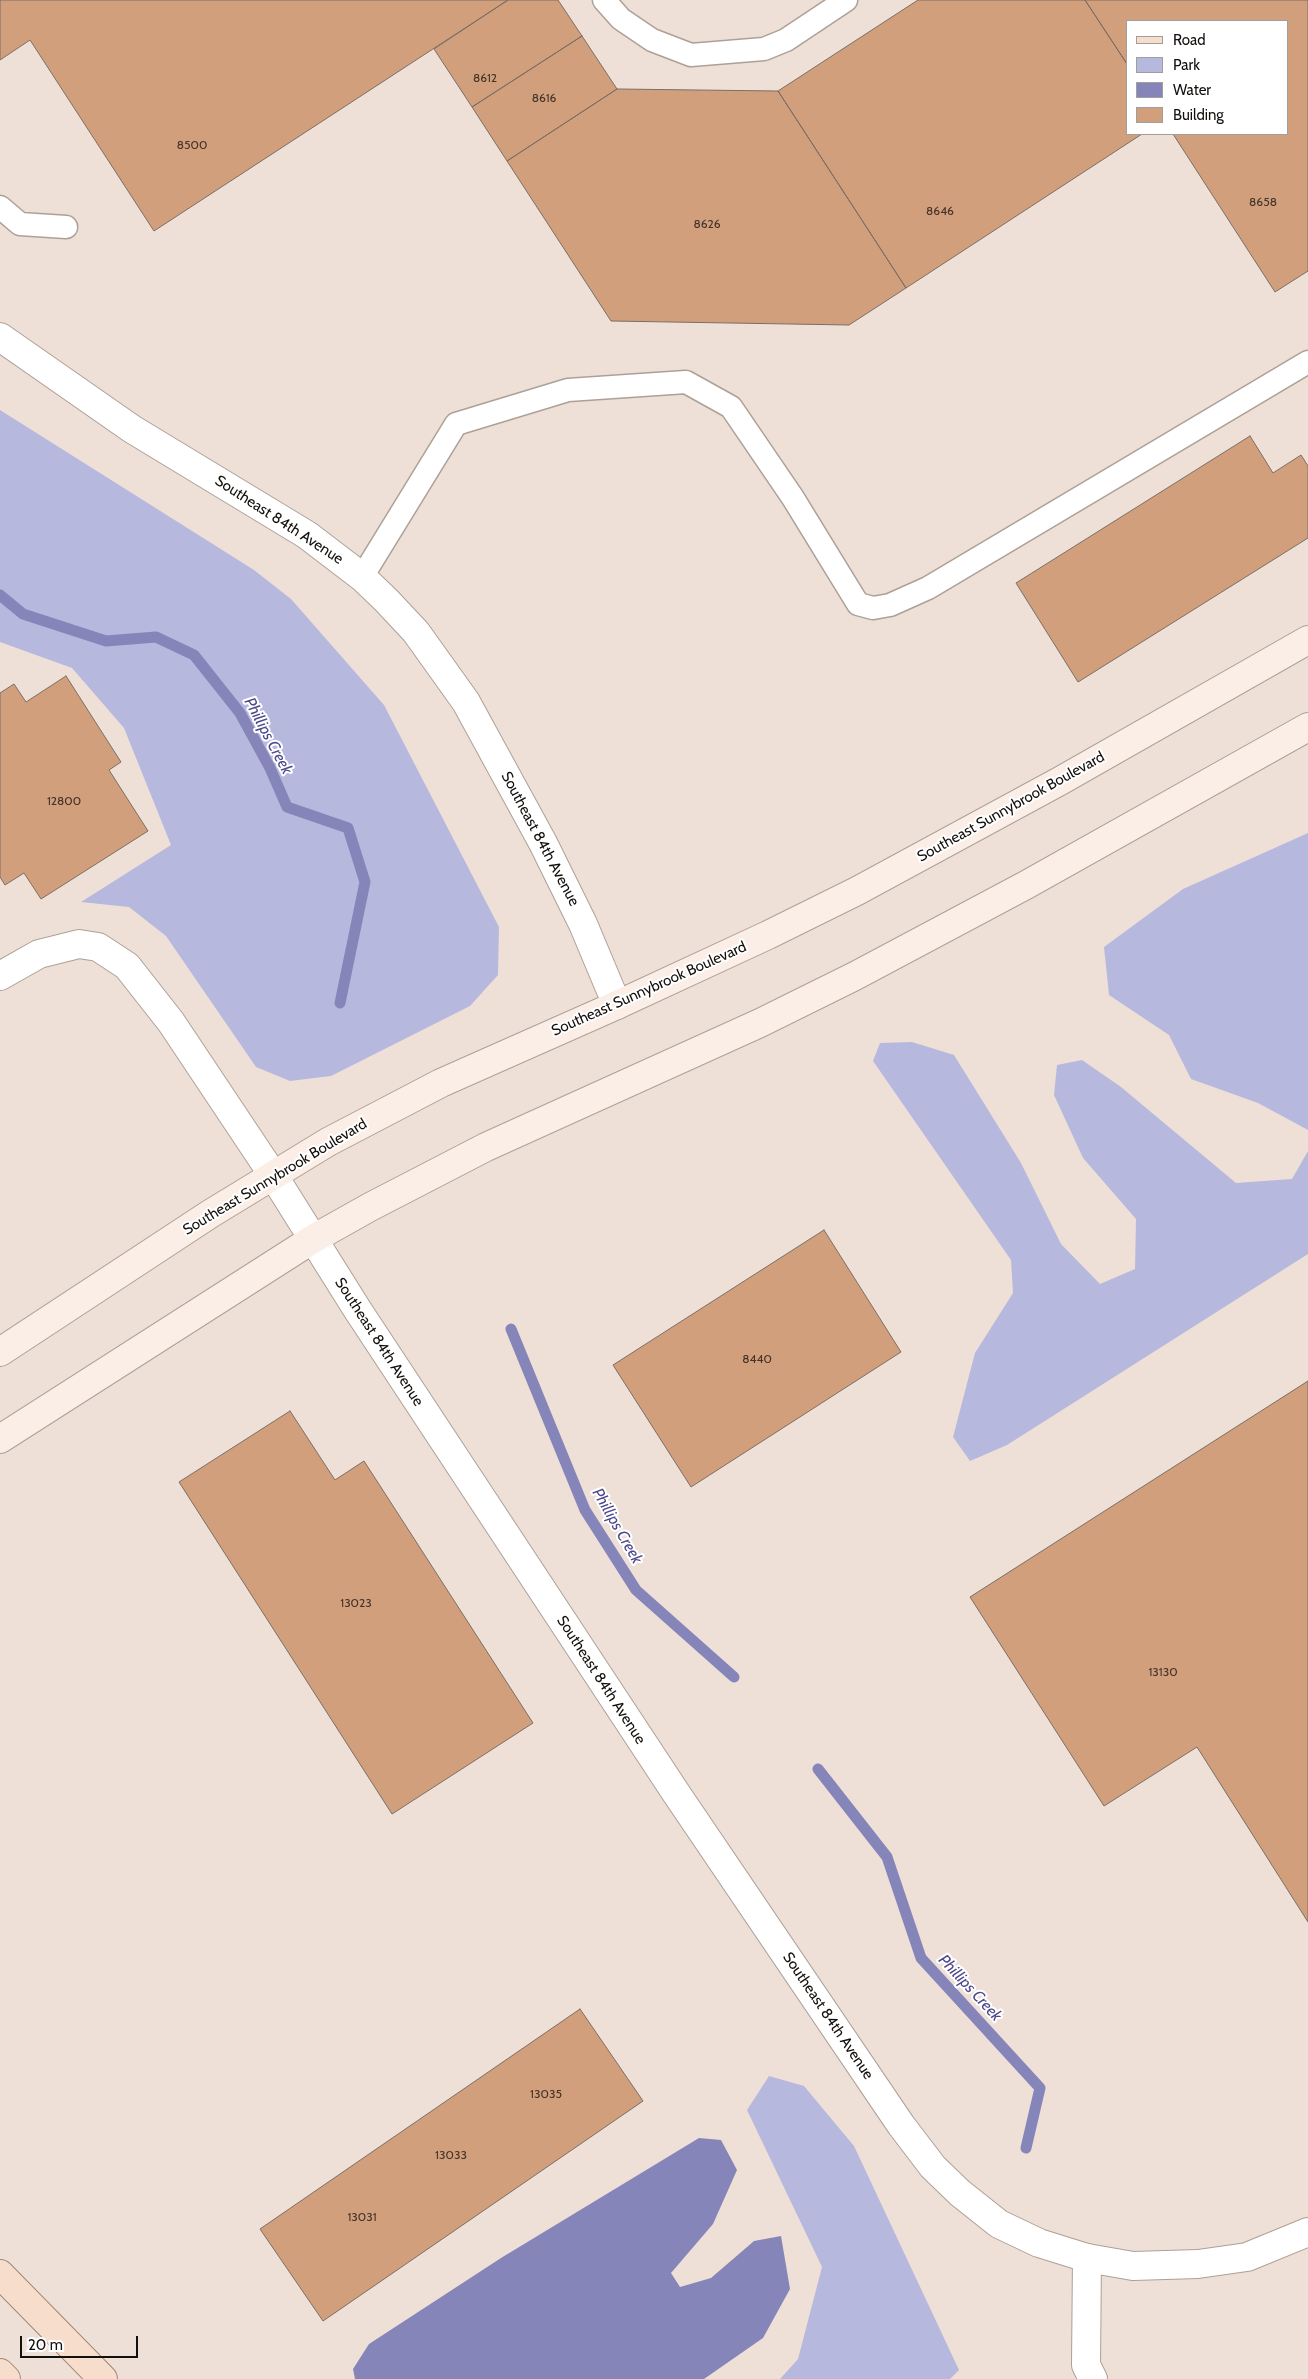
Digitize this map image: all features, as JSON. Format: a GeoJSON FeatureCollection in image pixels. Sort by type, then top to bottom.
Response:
{"type":"FeatureCollection","features":[{"type":"Feature","properties":{"kind":"main road","name":"Southeast Sunnybrook Boulevard"},"geometry":{"type":"LineString","coordinates":[[0,1352],[210,1214],[328,1142],[441,1083],[768,935],[935,850],[1308,640]]}},
{"type":"Feature","properties":{"kind":"main road"},"geometry":{"type":"LineString","coordinates":[[0,1439],[313,1239],[486,1147],[760,1023],[855,976],[1026,886],[1308,727]]}},
{"type":"Feature","properties":{"kind":"main road"},"geometry":{"type":"LineString","coordinates":[[0,2274],[103,2379]]}},
{"type":"Feature","properties":{"kind":"main road"},"geometry":{"type":"LineString","coordinates":[[0,2373],[6,2379]]}},
{"type":"Feature","properties":{"kind":"street","name":"Southeast 84th Avenue"},"geometry":{"type":"LineString","coordinates":[[0,338],[132,429],[307,535],[362,577],[416,632],[466,702],[551,859],[583,924],[616,1005]]}},
{"type":"Feature","properties":{"kind":"street","name":"Southeast 84th Avenue"},"geometry":{"type":"LineString","coordinates":[[0,976],[39,954],[79,944],[98,947],[127,966],[170,1022],[273,1176],[357,1309],[676,1793],[901,2125],[933,2166],[960,2193],[999,2224],[1039,2242],[1087,2258],[1133,2266],[1198,2264],[1247,2256],[1308,2232]]}},
{"type":"Feature","properties":{"kind":"street"},"geometry":{"type":"LineString","coordinates":[[1087,2258],[1086,2364],[1092,2379]]}},
{"type":"Feature","properties":{"kind":"lane"},"geometry":{"type":"LineString","coordinates":[[604,0],[622,20],[652,40],[691,56],[764,49],[786,40],[846,0]]}},
{"type":"Feature","properties":{"kind":"lane"},"geometry":{"type":"LineString","coordinates":[[0,207],[20,224],[66,227]]}},
{"type":"Feature","properties":{"kind":"lane"},"geometry":{"type":"LineString","coordinates":[[362,577],[456,424],[568,390],[686,382],[732,406],[793,498],[858,604],[873,608],[890,605],[928,588],[1308,362]]}},
{"type":"Feature","properties":{"kind":"green space"},"geometry":{"type":"Polygon","coordinates":[[[0,410],[254,570],[291,599],[384,705],[499,927],[498,975],[470,1006],[331,1076],[290,1081],[256,1067],[166,936],[129,907],[81,902],[171,845],[124,728],[72,668],[0,642],[0,410]]]}},
{"type":"Feature","properties":{"kind":"green space"},"geometry":{"type":"Polygon","coordinates":[[[1308,833],[1308,1130],[1258,1103],[1191,1079],[1169,1035],[1109,995],[1104,947],[1183,889],[1308,833]]]}},
{"type":"Feature","properties":{"kind":"green space"},"geometry":{"type":"Polygon","coordinates":[[[912,1042],[954,1055],[1021,1163],[1061,1244],[1100,1284],[1135,1269],[1136,1219],[1083,1158],[1054,1095],[1057,1065],[1082,1060],[1121,1087],[1236,1183],[1292,1179],[1308,1151],[1308,1254],[1007,1445],[970,1461],[953,1437],[975,1353],[1013,1293],[1011,1260],[873,1061],[880,1043],[912,1042]]]}},
{"type":"Feature","properties":{"kind":"green space"},"geometry":{"type":"Polygon","coordinates":[[[769,2076],[804,2086],[854,2146],[959,2370],[950,2379],[780,2379],[798,2359],[822,2267],[747,2110],[769,2076]]]}},
{"type":"Feature","properties":{"kind":"water"},"geometry":{"type":"Polygon","coordinates":[[[699,2138],[721,2140],[737,2170],[713,2224],[671,2273],[680,2287],[711,2278],[754,2241],[781,2236],[790,2289],[763,2338],[704,2379],[355,2379],[353,2369],[369,2344],[501,2258],[699,2138]]]}},
{"type":"Feature","properties":{"kind":"building"},"geometry":{"type":"Polygon","coordinates":[[[0,0],[508,0],[154,231],[30,40],[0,60],[0,0]]]}},
{"type":"Feature","properties":{"kind":"building"},"geometry":{"type":"Polygon","coordinates":[[[508,0],[558,0],[582,36],[472,107],[434,49],[508,0]]]}},
{"type":"Feature","properties":{"kind":"building"},"geometry":{"type":"Polygon","coordinates":[[[918,0],[1085,0],[1126,62],[1126,135],[1140,135],[906,288],[778,91],[918,0]]]}},
{"type":"Feature","properties":{"kind":"building"},"geometry":{"type":"Polygon","coordinates":[[[1085,0],[1308,0],[1308,271],[1275,292],[1174,135],[1288,135],[1288,20],[1126,20],[1126,62],[1085,0]]]}},
{"type":"Feature","properties":{"kind":"building"},"geometry":{"type":"Polygon","coordinates":[[[582,36],[617,89],[507,161],[472,107],[582,36]]]}},
{"type":"Feature","properties":{"kind":"building"},"geometry":{"type":"Polygon","coordinates":[[[617,89],[778,91],[906,288],[849,325],[611,321],[507,161],[617,89]]]}},
{"type":"Feature","properties":{"kind":"building"},"geometry":{"type":"Polygon","coordinates":[[[1250,436],[1273,473],[1301,455],[1308,466],[1308,538],[1078,682],[1016,583],[1250,436]]]}},
{"type":"Feature","properties":{"kind":"building"},"geometry":{"type":"Polygon","coordinates":[[[66,676],[121,762],[109,770],[148,831],[41,899],[24,873],[5,885],[0,877],[0,693],[14,684],[26,702],[66,676]]]}},
{"type":"Feature","properties":{"kind":"building"},"geometry":{"type":"Polygon","coordinates":[[[824,1230],[901,1352],[691,1487],[613,1365],[824,1230]]]}},
{"type":"Feature","properties":{"kind":"building"},"geometry":{"type":"Polygon","coordinates":[[[1308,1381],[1308,1922],[1197,1747],[1104,1806],[970,1597],[1308,1381]]]}},
{"type":"Feature","properties":{"kind":"building"},"geometry":{"type":"Polygon","coordinates":[[[290,1411],[335,1480],[364,1461],[533,1723],[392,1814],[179,1482],[290,1411]]]}},
{"type":"Feature","properties":{"kind":"building"},"geometry":{"type":"Polygon","coordinates":[[[580,2009],[643,2101],[323,2321],[260,2229],[580,2009]]]}},
{"type":"Feature","properties":{"kind":"waterway","name":"Phillips Creek"},"geometry":{"type":"LineString","coordinates":[[0,595],[23,614],[106,641],[156,637],[194,655],[240,713],[270,768],[287,807],[348,828],[365,882],[340,1003]]}},
{"type":"Feature","properties":{"kind":"waterway","name":"Phillips Creek"},"geometry":{"type":"LineString","coordinates":[[511,1329],[585,1510],[636,1590],[734,1677]]}},
{"type":"Feature","properties":{"kind":"waterway","name":"Phillips Creek"},"geometry":{"type":"LineString","coordinates":[[818,1769],[887,1857],[921,1958],[1040,2088],[1026,2148]]}}]}
